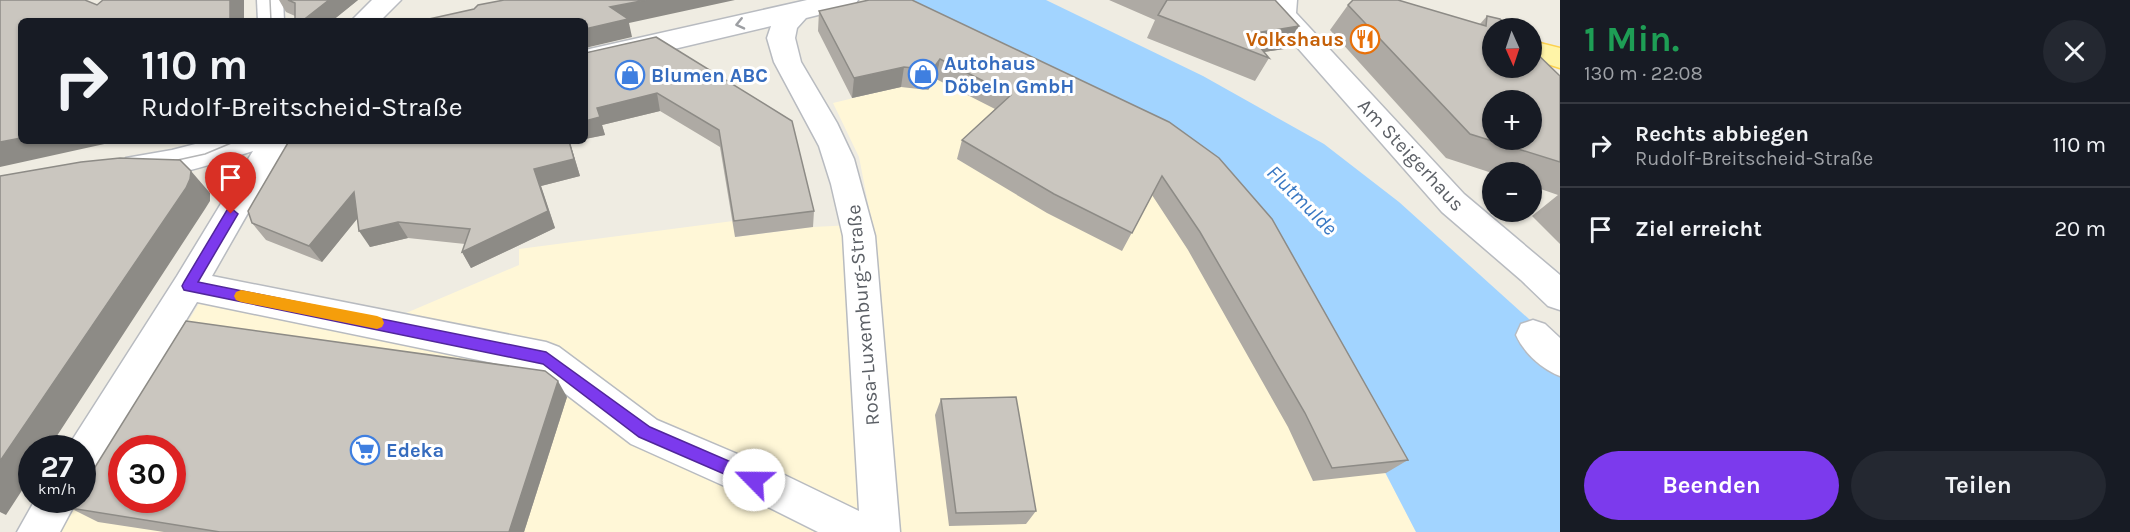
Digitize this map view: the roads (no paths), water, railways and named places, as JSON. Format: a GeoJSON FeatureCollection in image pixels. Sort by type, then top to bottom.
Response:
{"type":"FeatureCollection","features":[{"type":"Feature","properties":{"kind":"main road"},"geometry":{"type":"LineString","coordinates":[[1542,53],[1560,58]]}},
{"type":"Feature","properties":{"kind":"street"},"geometry":{"type":"LineString","coordinates":[[270,0],[271,18]]}},
{"type":"Feature","properties":{"kind":"street"},"geometry":{"type":"LineString","coordinates":[[367,18],[388,0]]}},
{"type":"Feature","properties":{"kind":"street"},"geometry":{"type":"LineString","coordinates":[[588,59],[845,0]]}},
{"type":"Feature","properties":{"kind":"street","name":"Am Steigerhaus"},"geometry":{"type":"LineString","coordinates":[[1284,0],[1283,15],[1453,203],[1533,270],[1560,296]]}},
{"type":"Feature","properties":{"kind":"street","name":"Rosa-Luxemburg-Straße"},"geometry":{"type":"LineString","coordinates":[[797,11],[782,30],[781,39],[788,62],[829,134],[851,195],[859,236],[880,532]]}},
{"type":"Feature","properties":{"kind":"street"},"geometry":{"type":"LineString","coordinates":[[109,168],[172,162],[238,144]]}},
{"type":"Feature","properties":{"kind":"street"},"geometry":{"type":"LineString","coordinates":[[96,435],[189,286],[272,144]]}},
{"type":"Feature","properties":{"kind":"street"},"geometry":{"type":"LineString","coordinates":[[189,286],[546,358],[645,432],[764,484],[860,532]]}},
{"type":"Feature","properties":{"kind":"street"},"geometry":{"type":"LineString","coordinates":[[1533,335],[1560,360]]}},
{"type":"Feature","properties":{"kind":"street"},"geometry":{"type":"LineString","coordinates":[[37,532],[49,513]]}},
{"type":"Feature","properties":{"kind":"water","name":"Flutmulde"},"geometry":{"type":"Polygon","coordinates":[[[872,0],[1046,0],[1203,76],[1324,144],[1399,202],[1560,347],[1560,532],[1416,532],[1358,420],[1257,237],[872,0]]]}},
{"type":"Feature","properties":{"kind":"tram line"},"geometry":{"type":"LineString","coordinates":[[270,0],[271,18]]}},
{"type":"Feature","properties":{"kind":"tram line"},"geometry":{"type":"LineString","coordinates":[[164,163],[205,154],[229,144]]}},
{"type":"Feature","properties":{"kind":"place","name":"Volkshaus"},"geometry":{"type":"Point","coordinates":[1365,39]}},
{"type":"Feature","properties":{"kind":"place","name":"Autohaus Döbeln GmbH"},"geometry":{"type":"Point","coordinates":[923,74]}},
{"type":"Feature","properties":{"kind":"place","name":"Blumen ABC"},"geometry":{"type":"Point","coordinates":[630,75]}},
{"type":"Feature","properties":{"kind":"place","name":"Edeka"},"geometry":{"type":"Point","coordinates":[365,450]}}]}
